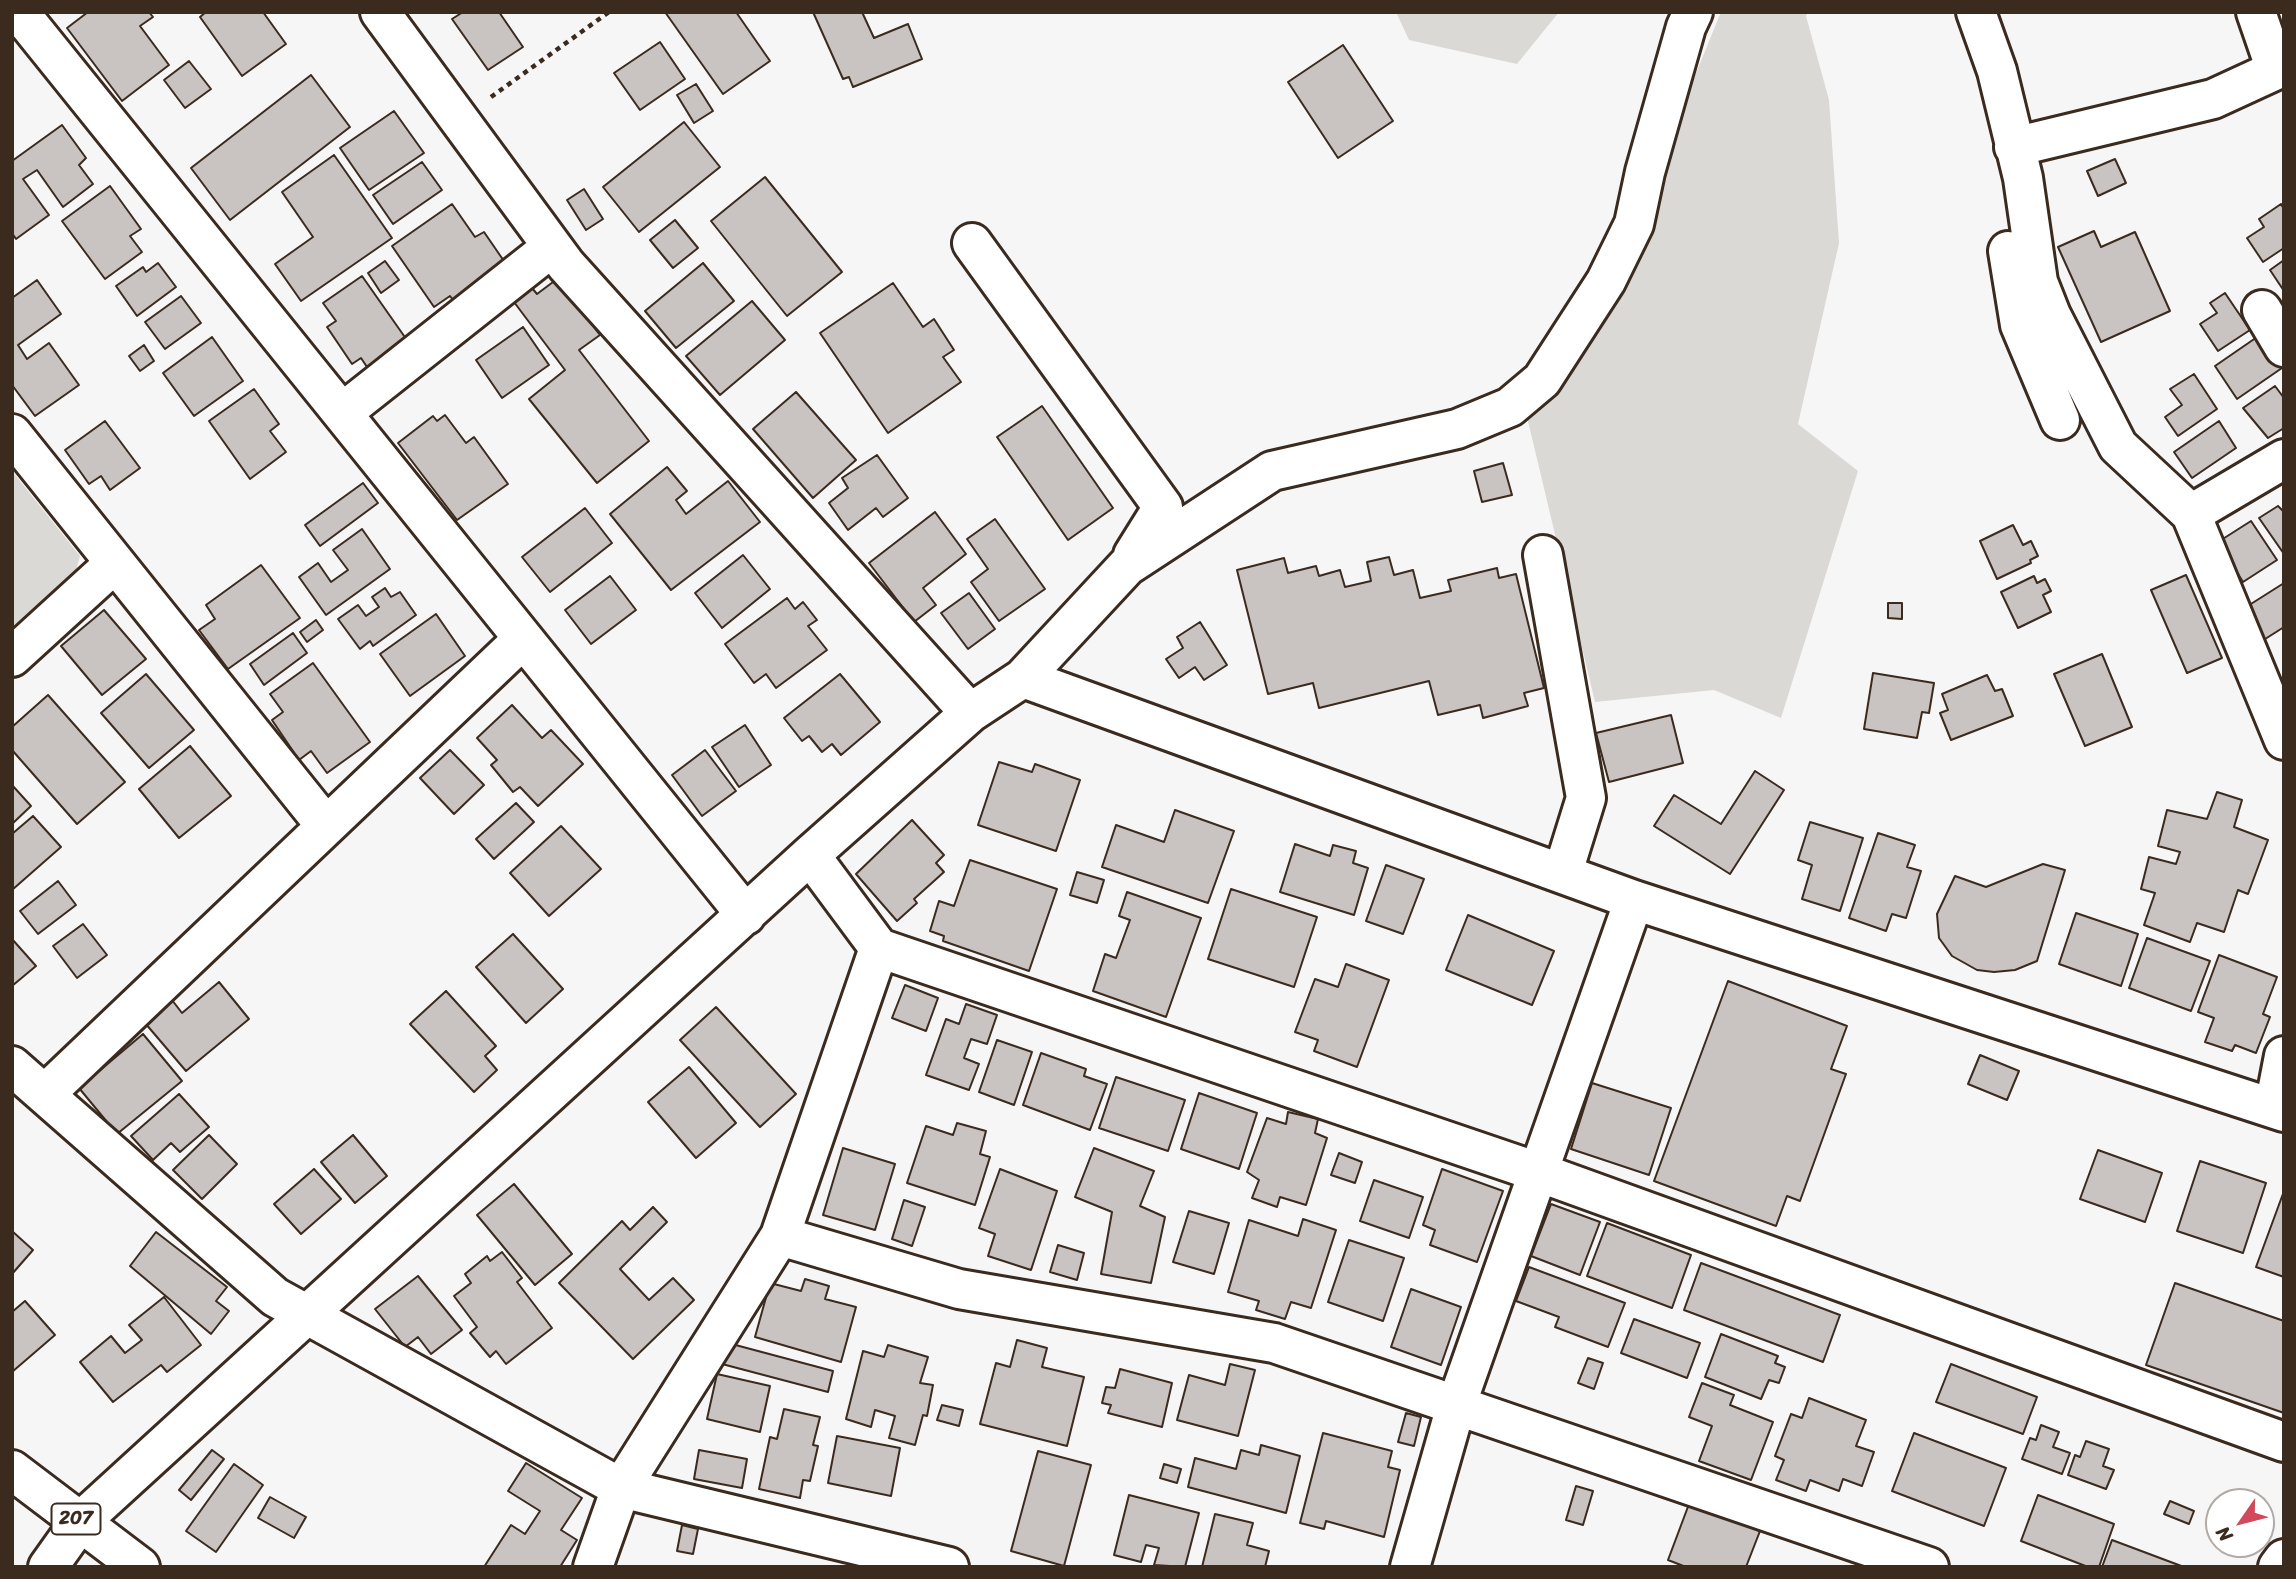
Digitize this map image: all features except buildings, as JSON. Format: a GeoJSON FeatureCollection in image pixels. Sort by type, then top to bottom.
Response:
{"type":"FeatureCollection","features":[{"type":"Feature","properties":{"kind":"main road"},"geometry":{"type":"LineString","coordinates":[[380,12],[566,265],[970,713]]}},
{"type":"Feature","properties":{"kind":"main road"},"geometry":{"type":"LineString","coordinates":[[1126,565],[1272,471],[1457,429],[1510,407],[1542,380],[1606,281],[1634,224],[1645,172],[1686,27],[1693,12]]}},
{"type":"Feature","properties":{"kind":"main road"},"geometry":{"type":"LineString","coordinates":[[1976,12],[1997,71],[2018,163],[2038,282],[2071,358],[2118,446],[2191,514],[2284,740]]}},
{"type":"Feature","properties":{"kind":"main road"},"geometry":{"type":"LineString","coordinates":[[2018,163],[2213,99],[2276,70],[2256,12]]}},
{"type":"Feature","properties":{"kind":"main road"},"geometry":{"type":"LineString","coordinates":[[26,22],[746,915]]}},
{"type":"Feature","properties":{"kind":"main road"},"geometry":{"type":"LineString","coordinates":[[2018,163],[2005,237],[2020,325],[2060,420]]}},
{"type":"Feature","properties":{"kind":"main road"},"geometry":{"type":"LineString","coordinates":[[50,1564],[80,1522],[810,855],[970,713],[1023,678],[1126,565],[1163,507],[972,243]]}},
{"type":"Feature","properties":{"kind":"main road"},"geometry":{"type":"LineString","coordinates":[[342,413],[552,247]]}},
{"type":"Feature","properties":{"kind":"main road"},"geometry":{"type":"LineString","coordinates":[[2262,310],[2284,346]]}},
{"type":"Feature","properties":{"kind":"main road"},"geometry":{"type":"LineString","coordinates":[[12,434],[326,826]]}},
{"type":"Feature","properties":{"kind":"main road"},"geometry":{"type":"LineString","coordinates":[[2191,514],[2284,459]]}},
{"type":"Feature","properties":{"kind":"main road"},"geometry":{"type":"LineString","coordinates":[[1543,555],[1586,797],[1563,872]]}},
{"type":"Feature","properties":{"kind":"main road"},"geometry":{"type":"LineString","coordinates":[[12,657],[115,563]]}},
{"type":"Feature","properties":{"kind":"main road"},"geometry":{"type":"LineString","coordinates":[[46,1093],[523,639]]}},
{"type":"Feature","properties":{"kind":"main road"},"geometry":{"type":"LineString","coordinates":[[1023,678],[1634,900],[2279,1110],[2284,1056]]}},
{"type":"Feature","properties":{"kind":"main road"},"geometry":{"type":"LineString","coordinates":[[810,855],[878,948],[1538,1172],[2284,1442]]}},
{"type":"Feature","properties":{"kind":"main road"},"geometry":{"type":"LineString","coordinates":[[1410,1567],[1456,1406],[1634,900]]}},
{"type":"Feature","properties":{"kind":"main road"},"geometry":{"type":"LineString","coordinates":[[593,1567],[621,1488],[780,1236],[878,948]]}},
{"type":"Feature","properties":{"kind":"main road"},"geometry":{"type":"LineString","coordinates":[[12,1066],[46,1093],[275,1297],[621,1488],[949,1567]]}},
{"type":"Feature","properties":{"kind":"main road"},"geometry":{"type":"LineString","coordinates":[[780,1236],[959,1289],[1273,1343],[1929,1567]]}},
{"type":"Feature","properties":{"kind":"main road","name":"207"},"geometry":{"type":"LineString","coordinates":[[12,1470],[140,1567]]}},
{"type":"Feature","properties":{"kind":"main road"},"geometry":{"type":"LineString","coordinates":[[2277,1567],[2284,1559]]}},
{"type":"Feature","properties":{"kind":"path"},"geometry":{"type":"LineString","coordinates":[[459,120],[609,12]]}},
{"type":"Feature","properties":{"kind":"shaded area"},"geometry":{"type":"Polygon","coordinates":[[[1396,12],[1559,12],[1517,64],[1409,40],[1396,12]]]}},
{"type":"Feature","properties":{"kind":"shaded area"},"geometry":{"type":"Polygon","coordinates":[[[1721,12],[1808,12],[1806,16],[1829,100],[1839,243],[1798,424],[1858,471],[1781,718],[1714,690],[1595,702],[1527,417],[1633,274],[1683,105],[1721,12]]]}},
{"type":"Feature","properties":{"kind":"shaded area"},"geometry":{"type":"Polygon","coordinates":[[[12,471],[80,556],[74,578],[12,634],[12,471]]]}}]}
